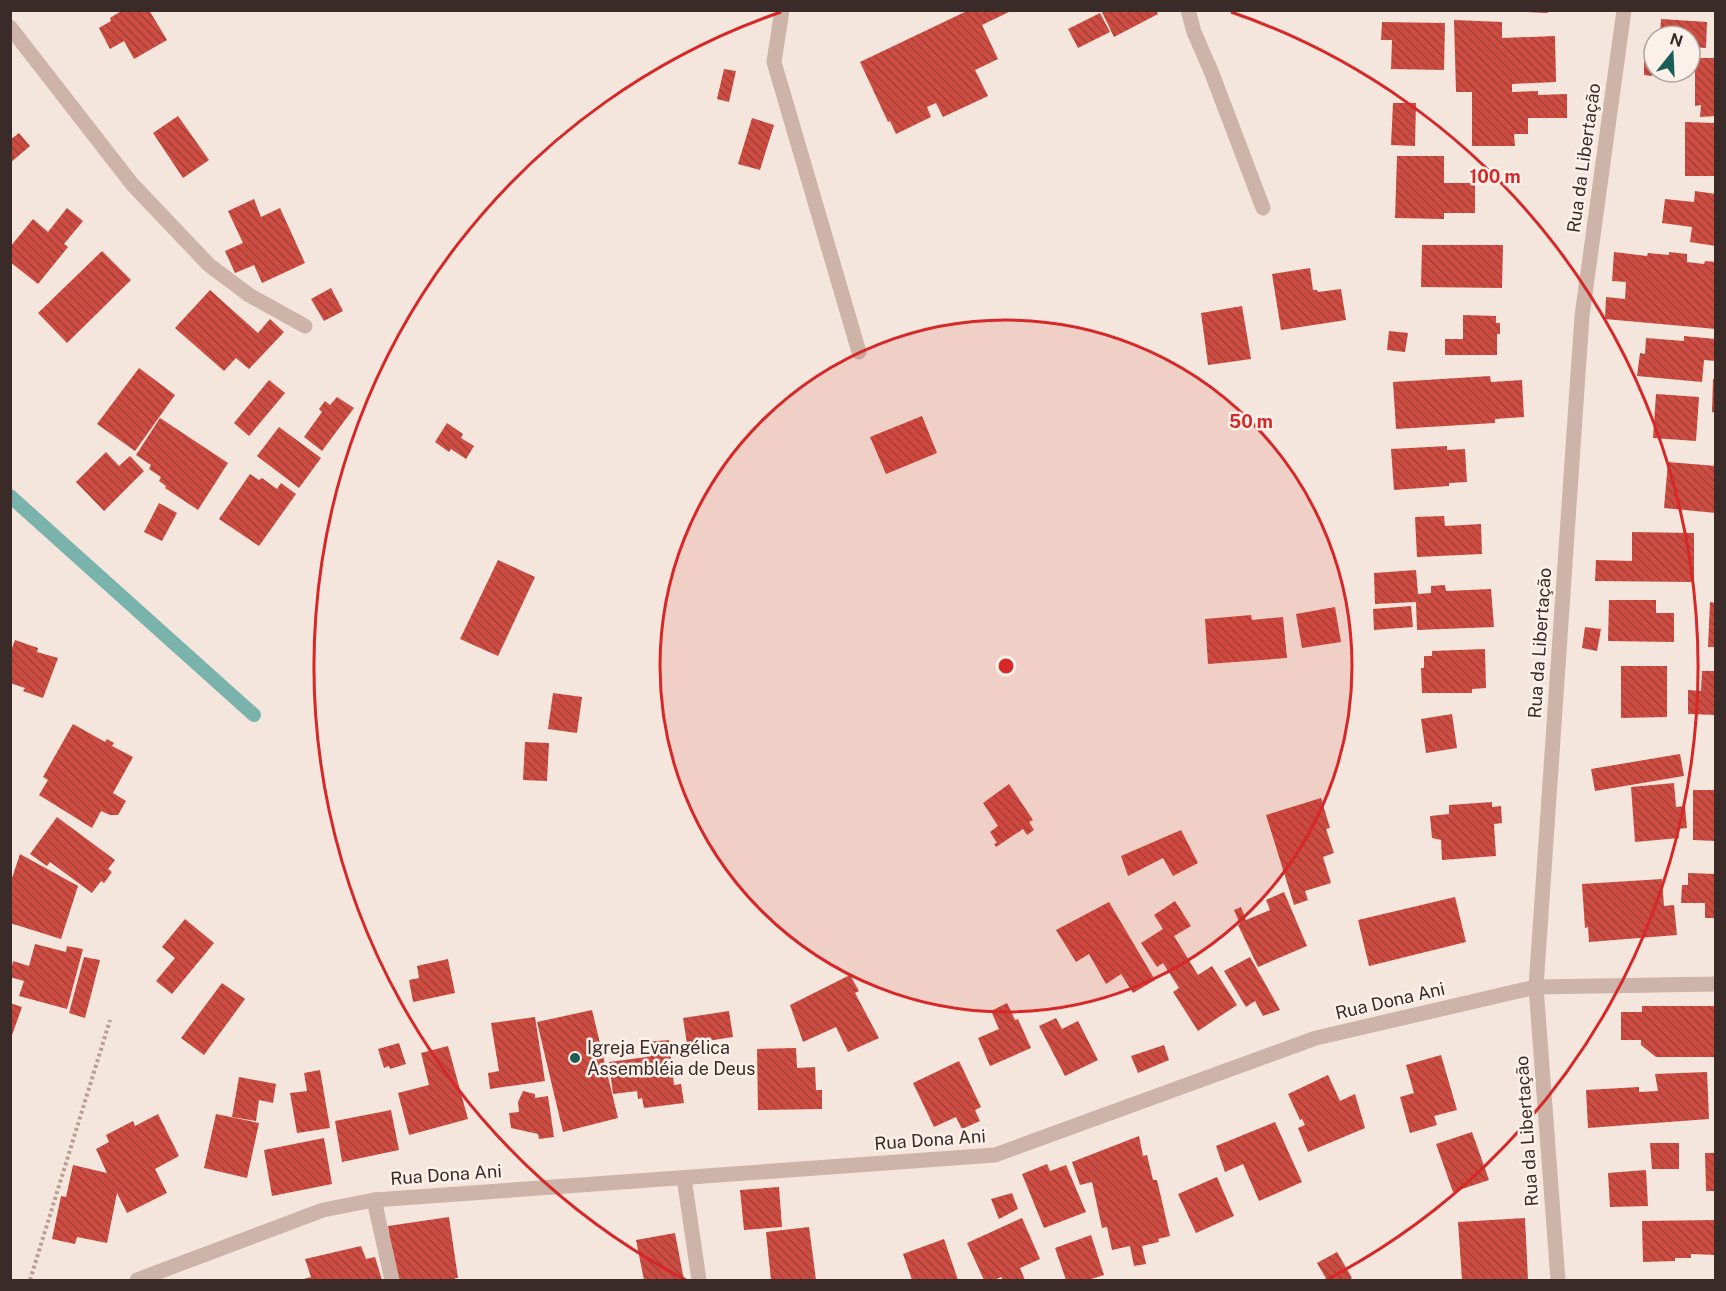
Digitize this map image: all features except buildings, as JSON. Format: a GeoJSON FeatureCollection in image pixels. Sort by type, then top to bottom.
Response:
{"type":"FeatureCollection","features":[{"type":"Feature","properties":{"kind":"street"},"geometry":{"type":"LineString","coordinates":[[782,10],[774,62],[859,352]]}},
{"type":"Feature","properties":{"kind":"street"},"geometry":{"type":"LineString","coordinates":[[1188,10],[1194,32],[1263,208]]}},
{"type":"Feature","properties":{"kind":"street","name":"Rua da Libertação"},"geometry":{"type":"LineString","coordinates":[[1558,1281],[1536,987],[1582,316],[1624,10]]}},
{"type":"Feature","properties":{"kind":"street"},"geometry":{"type":"LineString","coordinates":[[10,27],[132,184],[209,265],[249,295],[305,326]]}},
{"type":"Feature","properties":{"kind":"street","name":"Rua Dona Ani"},"geometry":{"type":"LineString","coordinates":[[137,1281],[323,1210],[374,1200],[995,1155],[1316,1038],[1536,987],[1716,984]]}},
{"type":"Feature","properties":{"kind":"street"},"geometry":{"type":"LineString","coordinates":[[684,1178],[699,1281]]}},
{"type":"Feature","properties":{"kind":"street"},"geometry":{"type":"LineString","coordinates":[[374,1200],[392,1281]]}},
{"type":"Feature","properties":{"kind":"path"},"geometry":{"type":"LineString","coordinates":[[30,1281],[110,1020]]}},
{"type":"Feature","properties":{"kind":"waterway"},"geometry":{"type":"LineString","coordinates":[[10,496],[254,715]]}},
{"type":"Feature","properties":{"kind":"place","name":"Igreja Evangélica Assembléia de Deus"},"geometry":{"type":"Point","coordinates":[575,1058]}}]}
